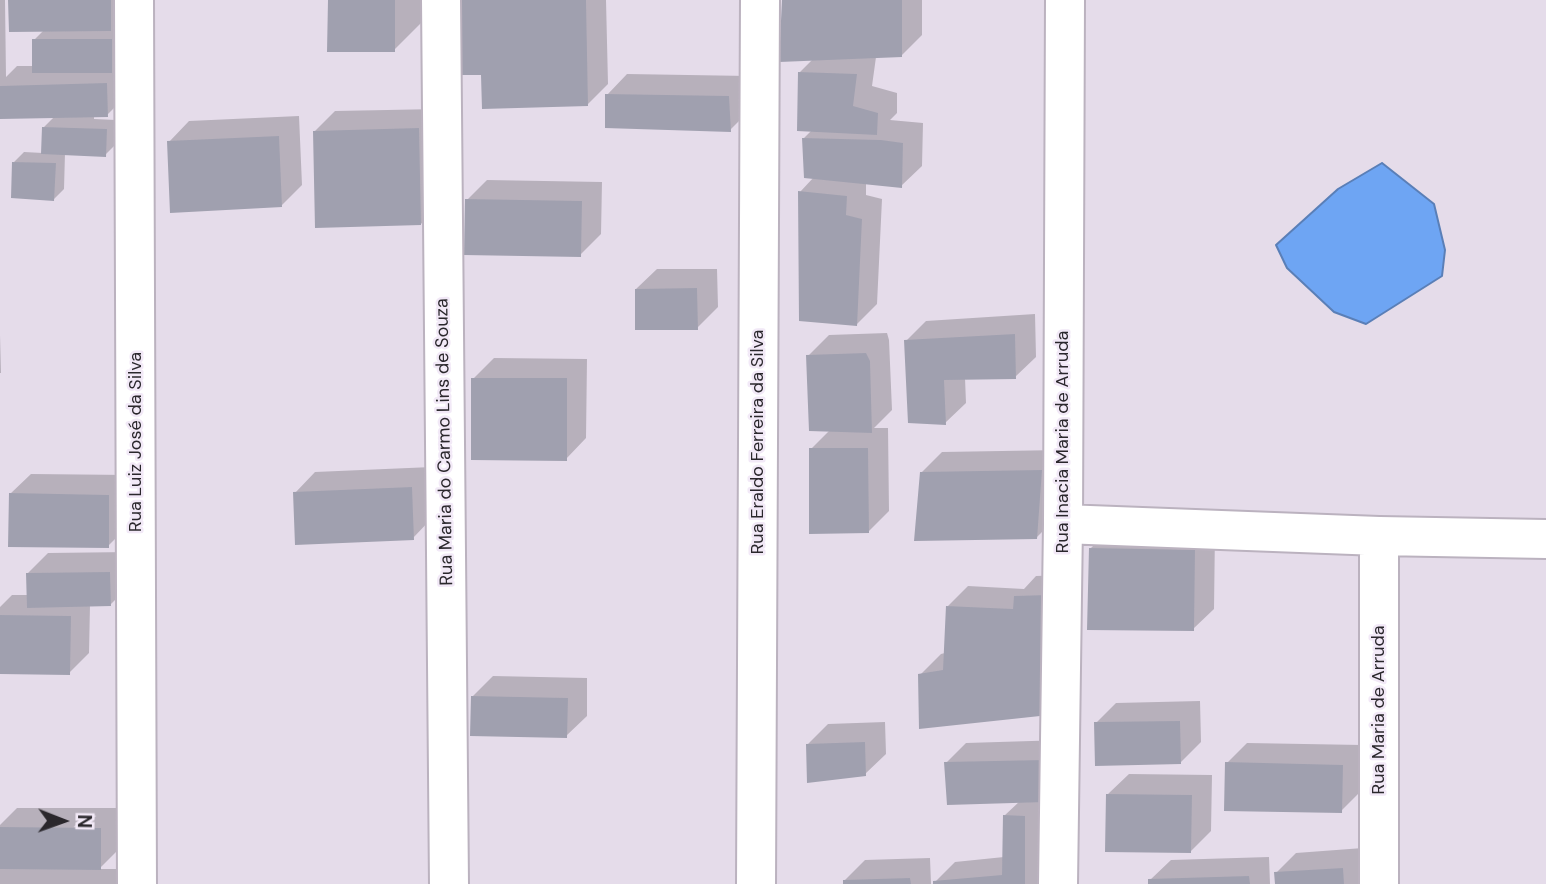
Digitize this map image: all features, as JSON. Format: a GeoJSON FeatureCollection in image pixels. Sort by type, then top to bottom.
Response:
{"type":"FeatureCollection","features":[{"type":"Feature","properties":{"kind":"street","name":"Rua Luiz José da Silva"},"geometry":{"type":"LineString","coordinates":[[134,0],[137,884]]}},
{"type":"Feature","properties":{"kind":"street","name":"Rua Maria do Carmo Lins de Souza"},"geometry":{"type":"LineString","coordinates":[[441,0],[449,884]]}},
{"type":"Feature","properties":{"kind":"street","name":"Rua Eraldo Ferreira da Silva"},"geometry":{"type":"LineString","coordinates":[[756,884],[760,0]]}},
{"type":"Feature","properties":{"kind":"street","name":"Rua Inacia Maria de Arruda"},"geometry":{"type":"LineString","coordinates":[[1058,884],[1063,524],[1065,0]]}},
{"type":"Feature","properties":{"kind":"street"},"geometry":{"type":"LineString","coordinates":[[1063,524],[1379,536],[1546,539]]}},
{"type":"Feature","properties":{"kind":"street","name":"Rua Maria de Arruda"},"geometry":{"type":"LineString","coordinates":[[1378,884],[1379,536]]}},
{"type":"Feature","properties":{"kind":"water"},"geometry":{"type":"Polygon","coordinates":[[[1382,163],[1434,204],[1445,250],[1442,276],[1366,324],[1334,312],[1287,268],[1276,245],[1338,189],[1382,163]]]}},
{"type":"Feature","properties":{"kind":"building"},"geometry":{"type":"Polygon","coordinates":[[[8,0],[111,0],[111,31],[9,32],[8,0]]]}},
{"type":"Feature","properties":{"kind":"building"},"geometry":{"type":"Polygon","coordinates":[[[328,0],[395,0],[395,52],[327,52],[328,0]]]}},
{"type":"Feature","properties":{"kind":"building"},"geometry":{"type":"Polygon","coordinates":[[[458,0],[586,0],[588,106],[482,109],[481,75],[460,75],[458,0]]]}},
{"type":"Feature","properties":{"kind":"building"},"geometry":{"type":"Polygon","coordinates":[[[782,0],[902,0],[902,57],[779,62],[782,0]]]}},
{"type":"Feature","properties":{"kind":"building"},"geometry":{"type":"Polygon","coordinates":[[[32,39],[112,39],[112,73],[32,73],[32,39]]]}},
{"type":"Feature","properties":{"kind":"building"},"geometry":{"type":"Polygon","coordinates":[[[798,72],[857,74],[853,106],[878,113],[877,135],[797,131],[798,72]]]}},
{"type":"Feature","properties":{"kind":"building"},"geometry":{"type":"Polygon","coordinates":[[[107,83],[108,117],[0,119],[0,86],[107,83]]]}},
{"type":"Feature","properties":{"kind":"building"},"geometry":{"type":"Polygon","coordinates":[[[605,94],[729,96],[731,132],[605,128],[605,94]]]}},
{"type":"Feature","properties":{"kind":"building"},"geometry":{"type":"Polygon","coordinates":[[[42,127],[107,129],[106,157],[41,154],[42,127]]]}},
{"type":"Feature","properties":{"kind":"building"},"geometry":{"type":"Polygon","coordinates":[[[419,128],[421,225],[315,228],[313,131],[419,128]]]}},
{"type":"Feature","properties":{"kind":"building"},"geometry":{"type":"Polygon","coordinates":[[[279,136],[282,207],[170,213],[167,141],[279,136]]]}},
{"type":"Feature","properties":{"kind":"building"},"geometry":{"type":"Polygon","coordinates":[[[802,138],[903,143],[902,188],[804,178],[802,138]]]}},
{"type":"Feature","properties":{"kind":"building"},"geometry":{"type":"Polygon","coordinates":[[[12,162],[56,163],[54,201],[11,198],[12,162]]]}},
{"type":"Feature","properties":{"kind":"building"},"geometry":{"type":"Polygon","coordinates":[[[798,191],[847,196],[846,215],[862,219],[857,326],[799,321],[798,191]]]}},
{"type":"Feature","properties":{"kind":"building"},"geometry":{"type":"Polygon","coordinates":[[[465,199],[582,201],[581,257],[464,255],[465,199]]]}},
{"type":"Feature","properties":{"kind":"building"},"geometry":{"type":"Polygon","coordinates":[[[697,288],[698,330],[635,330],[635,289],[697,288]]]}},
{"type":"Feature","properties":{"kind":"building"},"geometry":{"type":"Polygon","coordinates":[[[1015,334],[1016,379],[944,380],[946,425],[908,423],[904,340],[1015,334]]]}},
{"type":"Feature","properties":{"kind":"building"},"geometry":{"type":"Polygon","coordinates":[[[866,353],[870,361],[872,433],[809,431],[806,355],[866,353]]]}},
{"type":"Feature","properties":{"kind":"building"},"geometry":{"type":"Polygon","coordinates":[[[471,378],[567,378],[567,461],[471,460],[471,378]]]}},
{"type":"Feature","properties":{"kind":"building"},"geometry":{"type":"Polygon","coordinates":[[[809,448],[868,448],[869,533],[809,534],[809,448]]]}},
{"type":"Feature","properties":{"kind":"building"},"geometry":{"type":"Polygon","coordinates":[[[1042,470],[1037,539],[914,541],[920,472],[1042,470]]]}},
{"type":"Feature","properties":{"kind":"building"},"geometry":{"type":"Polygon","coordinates":[[[412,487],[414,540],[295,545],[293,492],[412,487]]]}},
{"type":"Feature","properties":{"kind":"building"},"geometry":{"type":"Polygon","coordinates":[[[9,493],[109,495],[109,548],[8,547],[9,493]]]}},
{"type":"Feature","properties":{"kind":"building"},"geometry":{"type":"Polygon","coordinates":[[[1089,548],[1195,550],[1194,631],[1087,630],[1089,548]]]}},
{"type":"Feature","properties":{"kind":"building"},"geometry":{"type":"Polygon","coordinates":[[[110,572],[111,606],[27,608],[26,573],[110,572]]]}},
{"type":"Feature","properties":{"kind":"building"},"geometry":{"type":"Polygon","coordinates":[[[1048,595],[1040,716],[919,729],[918,674],[943,670],[946,606],[1013,609],[1014,596],[1048,595]]]}},
{"type":"Feature","properties":{"kind":"building"},"geometry":{"type":"Polygon","coordinates":[[[0,615],[71,616],[70,675],[0,674],[0,615]]]}},
{"type":"Feature","properties":{"kind":"building"},"geometry":{"type":"Polygon","coordinates":[[[471,696],[568,698],[567,738],[470,736],[471,696]]]}},
{"type":"Feature","properties":{"kind":"building"},"geometry":{"type":"Polygon","coordinates":[[[1180,721],[1181,764],[1095,766],[1094,722],[1180,721]]]}},
{"type":"Feature","properties":{"kind":"building"},"geometry":{"type":"Polygon","coordinates":[[[865,742],[866,776],[807,783],[806,744],[865,742]]]}},
{"type":"Feature","properties":{"kind":"building"},"geometry":{"type":"Polygon","coordinates":[[[1044,760],[1046,802],[947,805],[944,762],[1044,760]]]}},
{"type":"Feature","properties":{"kind":"building"},"geometry":{"type":"Polygon","coordinates":[[[1225,762],[1343,765],[1342,813],[1224,811],[1225,762]]]}},
{"type":"Feature","properties":{"kind":"building"},"geometry":{"type":"Polygon","coordinates":[[[1106,794],[1192,795],[1191,853],[1105,852],[1106,794]]]}},
{"type":"Feature","properties":{"kind":"building"},"geometry":{"type":"Polygon","coordinates":[[[1003,815],[1025,816],[1025,884],[933,884],[933,881],[1002,875],[1003,815]]]}},
{"type":"Feature","properties":{"kind":"building"},"geometry":{"type":"Polygon","coordinates":[[[0,827],[101,828],[101,870],[0,869],[0,827]]]}},
{"type":"Feature","properties":{"kind":"building"},"geometry":{"type":"Polygon","coordinates":[[[1343,868],[1344,884],[1275,884],[1274,872],[1343,868]]]}},
{"type":"Feature","properties":{"kind":"building"},"geometry":{"type":"Polygon","coordinates":[[[1249,876],[1250,884],[1148,884],[1148,879],[1249,876]]]}},
{"type":"Feature","properties":{"kind":"building"},"geometry":{"type":"Polygon","coordinates":[[[910,878],[911,884],[843,884],[843,880],[910,878]]]}}]}
